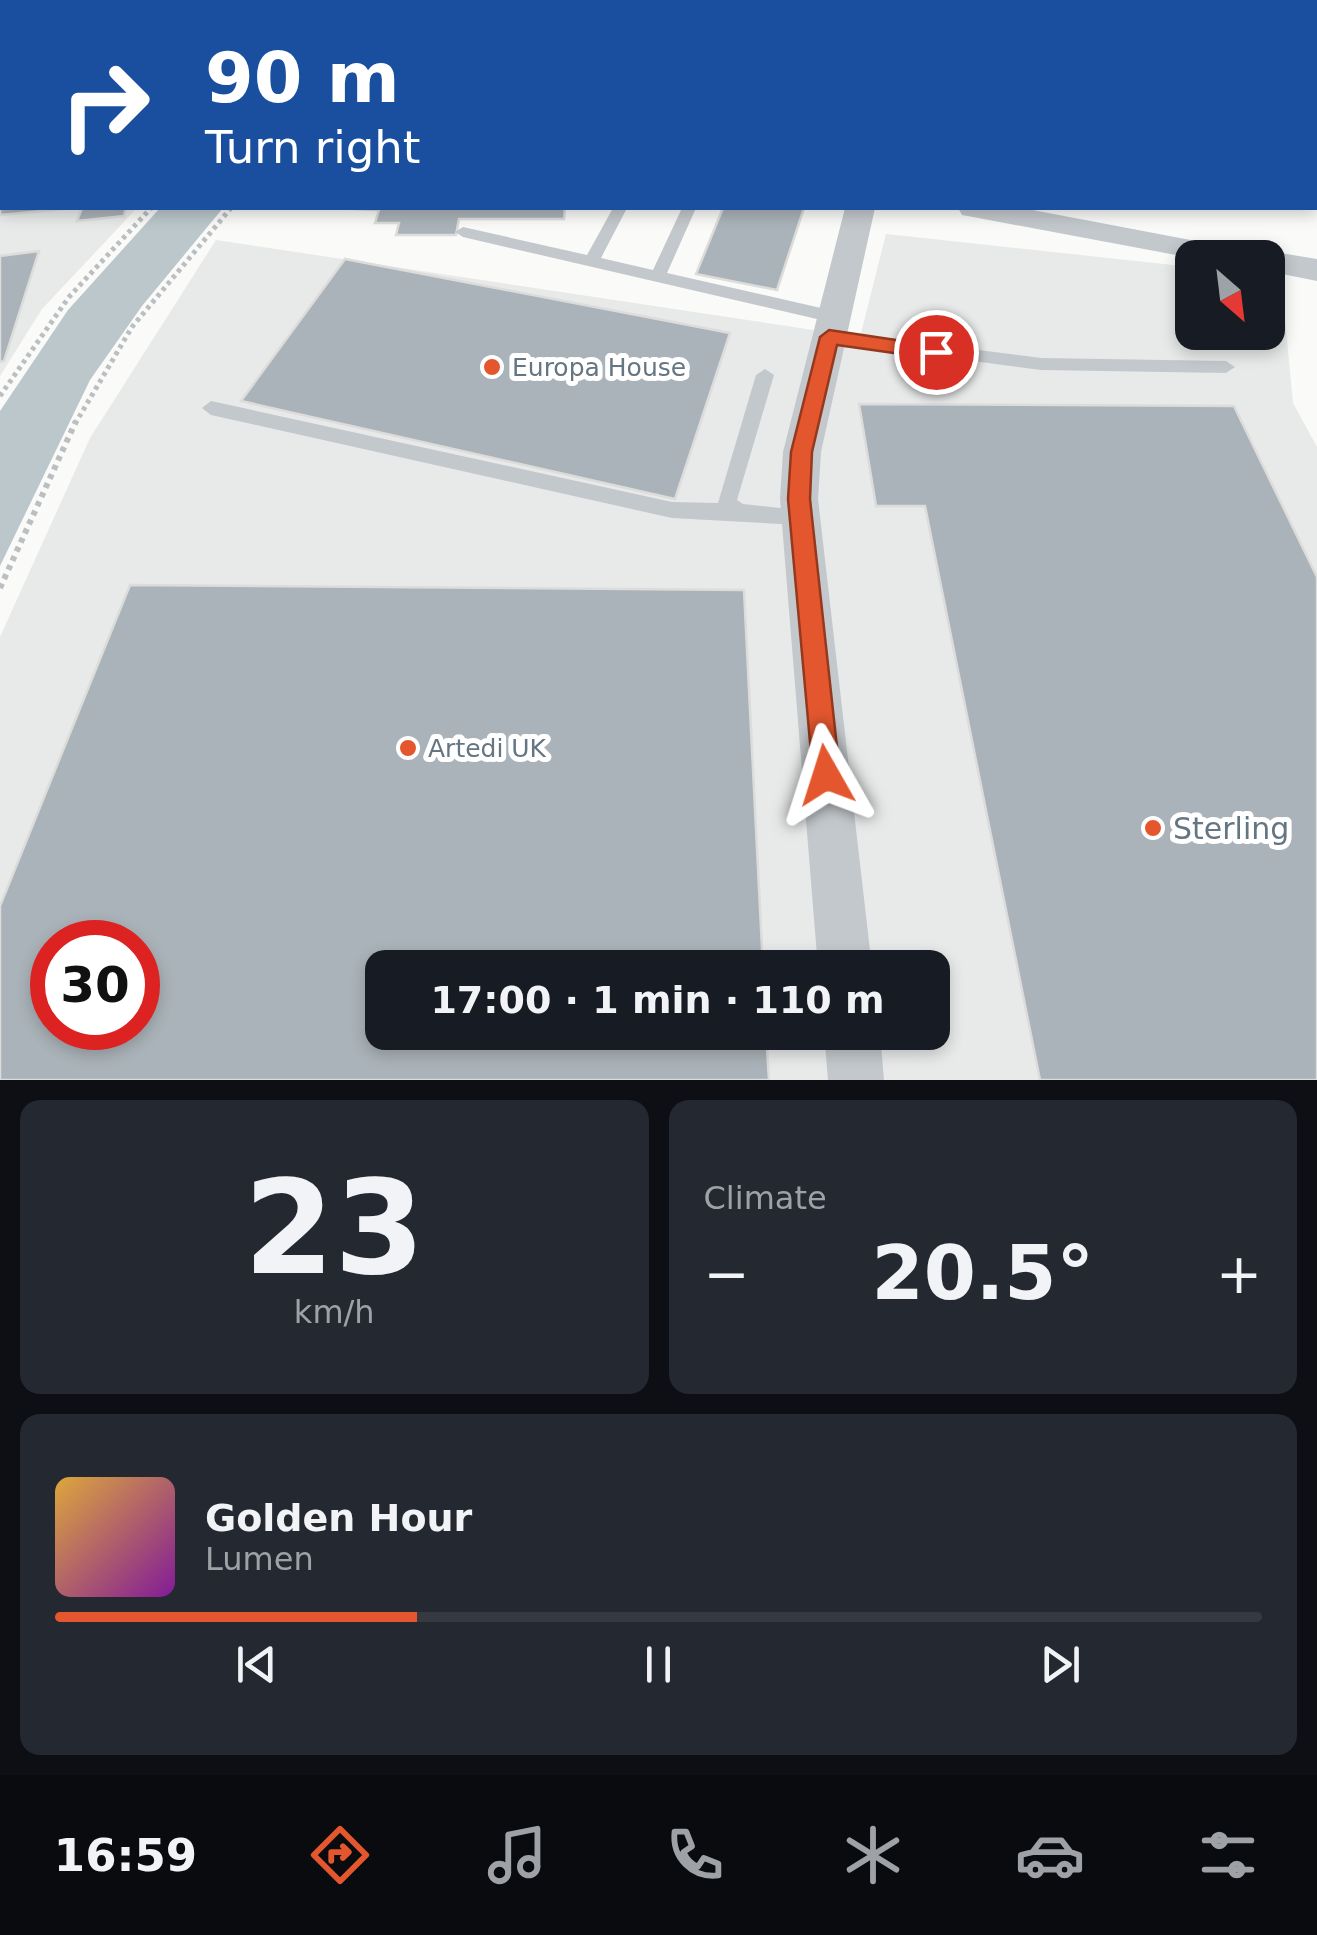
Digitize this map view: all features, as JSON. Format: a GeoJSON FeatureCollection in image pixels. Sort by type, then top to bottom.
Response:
{"type":"FeatureCollection","features":[{"type":"Feature","properties":{"kind":"street"},"geometry":{"type":"LineString","coordinates":[[843,950],[800,518],[802,452],[860,210]]}},
{"type":"Feature","properties":{"kind":"street"},"geometry":{"type":"LineString","coordinates":[[984,210],[1175,245]]}},
{"type":"Feature","properties":{"kind":"street"},"geometry":{"type":"LineString","coordinates":[[1285,264],[1317,270]]}},
{"type":"Feature","properties":{"kind":"street"},"geometry":{"type":"LineString","coordinates":[[854,1050],[856,1080]]}},
{"type":"Feature","properties":{"kind":"lane"},"geometry":{"type":"LineString","coordinates":[[592,261],[619,210]]}},
{"type":"Feature","properties":{"kind":"lane"},"geometry":{"type":"LineString","coordinates":[[658,275],[687,210]]}},
{"type":"Feature","properties":{"kind":"lane"},"geometry":{"type":"LineString","coordinates":[[463,232],[658,275],[832,327],[1041,364],[1226,366]]}},
{"type":"Feature","properties":{"kind":"lane"},"geometry":{"type":"LineString","coordinates":[[738,512],[726,502],[765,375]]}},
{"type":"Feature","properties":{"kind":"lane"},"geometry":{"type":"LineString","coordinates":[[211,408],[672,510],[800,518]]}},
{"type":"Feature","properties":{"kind":"path"},"geometry":{"type":"LineString","coordinates":[[0,396],[26,352],[101,257],[149,210]]}},
{"type":"Feature","properties":{"kind":"path"},"geometry":{"type":"LineString","coordinates":[[0,588],[84,403],[135,323],[194,247],[229,210]]}},
{"type":"Feature","properties":{"kind":"shaded area"},"geometry":{"type":"Polygon","coordinates":[[[0,210],[135,210],[42,309],[0,376],[0,210]]]}},
{"type":"Feature","properties":{"kind":"shaded area"},"geometry":{"type":"Polygon","coordinates":[[[158,210],[221,210],[142,306],[90,380],[0,566],[0,411],[68,310],[158,210]]]}},
{"type":"Feature","properties":{"kind":"shaded area"},"geometry":{"type":"Polygon","coordinates":[[[886,234],[1175,265],[1175,350],[1285,350],[1285,318],[1293,403],[1317,447],[1317,1080],[0,1080],[0,637],[90,438],[216,240],[860,337],[886,234]]]}},
{"type":"Feature","properties":{"kind":"building"},"geometry":{"type":"Polygon","coordinates":[[[0,210],[52,210],[0,215],[0,210]]]}},
{"type":"Feature","properties":{"kind":"building"},"geometry":{"type":"Polygon","coordinates":[[[81,210],[126,210],[124,216],[77,221],[81,210]]]}},
{"type":"Feature","properties":{"kind":"building"},"geometry":{"type":"Polygon","coordinates":[[[379,210],[565,210],[564,219],[459,219],[456,235],[396,235],[399,223],[375,223],[379,210]]]}},
{"type":"Feature","properties":{"kind":"building"},"geometry":{"type":"Polygon","coordinates":[[[722,210],[803,210],[777,290],[696,274],[722,210]]]}},
{"type":"Feature","properties":{"kind":"building"},"geometry":{"type":"Polygon","coordinates":[[[39,251],[4,361],[0,362],[0,256],[39,251]]]}},
{"type":"Feature","properties":{"kind":"building","name":"Europa House"},"geometry":{"type":"Polygon","coordinates":[[[345,259],[730,333],[675,499],[241,401],[345,259]]]}},
{"type":"Feature","properties":{"kind":"building","name":"Sterling"},"geometry":{"type":"Polygon","coordinates":[[[859,404],[1234,406],[1317,577],[1317,1080],[1040,1080],[925,506],[876,506],[859,404]]]}},
{"type":"Feature","properties":{"kind":"building","name":"Artedi UK"},"geometry":{"type":"Polygon","coordinates":[[[130,585],[744,590],[762,950],[365,950],[365,1050],[767,1050],[769,1080],[0,1080],[0,906],[130,585]]]}},
{"type":"Feature","properties":{"kind":"place","name":"Europa House"},"geometry":{"type":"Point","coordinates":[492,367]}},
{"type":"Feature","properties":{"kind":"place","name":"Artedi UK"},"geometry":{"type":"Point","coordinates":[408,748]}},
{"type":"Feature","properties":{"kind":"place","name":"Sterling"},"geometry":{"type":"Point","coordinates":[1153,828]}},
{"type":"Feature","properties":{"kind":"route"},"geometry":{"type":"LineString","coordinates":[[826,775],[799,499],[802,452],[829,337],[936,352]]}}]}
